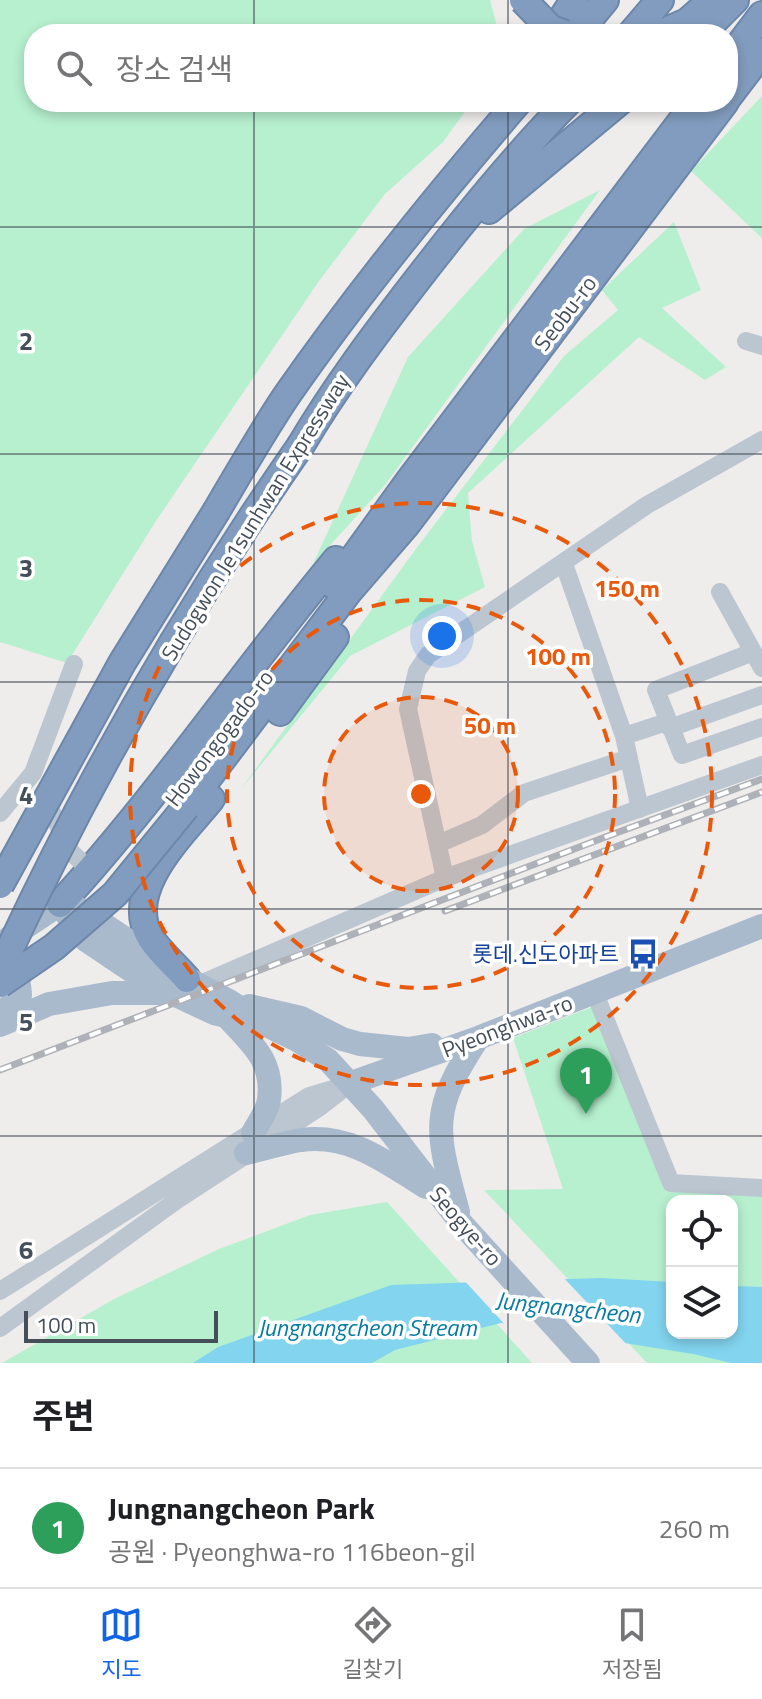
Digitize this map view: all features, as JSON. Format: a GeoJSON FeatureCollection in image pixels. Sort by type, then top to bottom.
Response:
{"type":"FeatureCollection","features":[{"type":"Feature","properties":{"kind":"highway"},"geometry":{"type":"LineString","coordinates":[[523,0],[546,24]]}},
{"type":"Feature","properties":{"kind":"highway"},"geometry":{"type":"LineString","coordinates":[[558,24],[574,0]]}},
{"type":"Feature","properties":{"kind":"highway"},"geometry":{"type":"LineString","coordinates":[[585,24],[605,0]]}},
{"type":"Feature","properties":{"kind":"highway"},"geometry":{"type":"LineString","coordinates":[[640,24],[660,0]]}},
{"type":"Feature","properties":{"kind":"highway"},"geometry":{"type":"LineString","coordinates":[[682,24],[712,0]]}},
{"type":"Feature","properties":{"kind":"highway"},"geometry":{"type":"LineString","coordinates":[[711,24],[735,0]]}},
{"type":"Feature","properties":{"kind":"highway"},"geometry":{"type":"LineString","coordinates":[[738,47],[762,15]]}},
{"type":"Feature","properties":{"kind":"highway","name":"Seobu-ro"},"geometry":{"type":"LineString","coordinates":[[738,84],[762,52]]}},
{"type":"Feature","properties":{"kind":"highway"},"geometry":{"type":"LineString","coordinates":[[466,163],[500,112]]}},
{"type":"Feature","properties":{"kind":"highway","name":"Sudogwon Je1sunhwan Expressway"},"geometry":{"type":"LineString","coordinates":[[0,885],[122,663],[286,397],[466,163],[509,112]]}},
{"type":"Feature","properties":{"kind":"highway","name":"Sudogwon Je1sunhwan Expressway"},"geometry":{"type":"LineString","coordinates":[[0,967],[52,861],[146,690],[223,561],[346,372],[493,185],[559,112]]}},
{"type":"Feature","properties":{"kind":"highway"},"geometry":{"type":"LineString","coordinates":[[438,253],[607,112]]}},
{"type":"Feature","properties":{"kind":"highway","name":"Seobu-ro"},"geometry":{"type":"LineString","coordinates":[[409,481],[688,112]]}},
{"type":"Feature","properties":{"kind":"highway","name":"Seobu-ro"},"geometry":{"type":"LineString","coordinates":[[406,525],[717,112]]}},
{"type":"Feature","properties":{"kind":"highway"},"geometry":{"type":"LineString","coordinates":[[60,904],[146,805],[277,631],[357,536],[409,481]]}},
{"type":"Feature","properties":{"kind":"highway","name":"Howongogado-ro"},"geometry":{"type":"LineString","coordinates":[[0,984],[54,947],[115,894],[409,481]]}},
{"type":"Feature","properties":{"kind":"highway"},"geometry":{"type":"LineString","coordinates":[[175,981],[145,926],[145,893],[154,871],[310,673],[363,596],[406,525]]}},
{"type":"Feature","properties":{"kind":"highway","name":"Howongogado-ro"},"geometry":{"type":"LineString","coordinates":[[0,967],[62,921],[106,881],[180,803],[349,591],[406,525]]}},
{"type":"Feature","properties":{"kind":"highway"},"geometry":{"type":"LineString","coordinates":[[120,835],[118,848],[121,857],[142,871],[154,871]]}},
{"type":"Feature","properties":{"kind":"main road"},"geometry":{"type":"LineString","coordinates":[[0,944],[60,904],[89,912],[175,981],[228,1010],[297,1040],[328,1060],[351,1083]]}},
{"type":"Feature","properties":{"kind":"main road","name":"Pyeonghwa-ro"},"geometry":{"type":"LineString","coordinates":[[351,1083],[478,1038],[762,926]]}},
{"type":"Feature","properties":{"kind":"main road"},"geometry":{"type":"LineString","coordinates":[[0,967],[12,967],[19,977],[20,995],[0,1016]]}},
{"type":"Feature","properties":{"kind":"main road"},"geometry":{"type":"LineString","coordinates":[[0,1025],[49,1004],[175,981]]}},
{"type":"Feature","properties":{"kind":"main road"},"geometry":{"type":"LineString","coordinates":[[228,1010],[301,1018],[342,1039],[360,1044],[409,1049],[478,1038]]}},
{"type":"Feature","properties":{"kind":"main road"},"geometry":{"type":"LineString","coordinates":[[228,1010],[262,1055],[268,1074],[269,1101],[250,1143],[339,1141],[364,1149],[440,1197]]}},
{"type":"Feature","properties":{"kind":"main road"},"geometry":{"type":"LineString","coordinates":[[461,1223],[439,1134],[442,1106],[452,1080],[478,1038]]}},
{"type":"Feature","properties":{"kind":"main road","name":"Seogye-ro"},"geometry":{"type":"LineString","coordinates":[[351,1083],[461,1223],[588,1363]]}},
{"type":"Feature","properties":{"kind":"street"},"geometry":{"type":"LineString","coordinates":[[445,878],[408,709],[417,671],[428,655],[647,505],[762,440]]}},
{"type":"Feature","properties":{"kind":"street"},"geometry":{"type":"LineString","coordinates":[[564,564],[624,736],[640,809]]}},
{"type":"Feature","properties":{"kind":"street"},"geometry":{"type":"LineString","coordinates":[[720,592],[758,660],[656,690],[682,755],[762,727]]}},
{"type":"Feature","properties":{"kind":"street"},"geometry":{"type":"LineString","coordinates":[[0,813],[33,773],[74,664]]}},
{"type":"Feature","properties":{"kind":"street"},"geometry":{"type":"LineString","coordinates":[[624,736],[762,695]]}},
{"type":"Feature","properties":{"kind":"street"},"geometry":{"type":"LineString","coordinates":[[438,844],[482,825],[524,793],[629,758]]}},
{"type":"Feature","properties":{"kind":"street"},"geometry":{"type":"LineString","coordinates":[[175,981],[445,878],[762,765]]}},
{"type":"Feature","properties":{"kind":"street"},"geometry":{"type":"LineString","coordinates":[[33,773],[71,852],[90,870]]}},
{"type":"Feature","properties":{"kind":"street"},"geometry":{"type":"LineString","coordinates":[[594,991],[671,1183],[762,1188]]}},
{"type":"Feature","properties":{"kind":"street"},"geometry":{"type":"LineString","coordinates":[[0,1291],[250,1143],[320,1107],[351,1083]]}},
{"type":"Feature","properties":{"kind":"street"},"geometry":{"type":"LineString","coordinates":[[0,1328],[250,1143]]}},
{"type":"Feature","properties":{"kind":"green space"},"geometry":{"type":"Polygon","coordinates":[[[0,0],[490,0],[496,24],[24,24],[24,112],[465,112],[443,142],[385,194],[319,281],[156,521],[67,663],[0,642],[0,0]]]}},
{"type":"Feature","properties":{"kind":"green space"},"geometry":{"type":"Polygon","coordinates":[[[762,96],[762,238],[691,171],[762,96]]]}},
{"type":"Feature","properties":{"kind":"green space"},"geometry":{"type":"Polygon","coordinates":[[[600,190],[385,485],[313,564],[408,357],[524,229],[600,190]]]}},
{"type":"Feature","properties":{"kind":"green space"},"geometry":{"type":"Polygon","coordinates":[[[674,222],[701,290],[662,308],[726,367],[705,380],[639,337],[468,493],[472,541],[485,587],[350,656],[241,789],[418,546],[564,356],[618,310],[602,290],[674,222]]]}},
{"type":"Feature","properties":{"kind":"green space"},"geometry":{"type":"Polygon","coordinates":[[[592,1007],[664,1189],[762,1193],[762,1363],[647,1363],[484,1190],[563,1189],[513,1038],[592,1007]]]}},
{"type":"Feature","properties":{"kind":"green space"},"geometry":{"type":"Polygon","coordinates":[[[387,1202],[532,1363],[2,1363],[116,1298],[219,1249],[310,1215],[387,1202]]]}},
{"type":"Feature","properties":{"kind":"water","name":"Jungnangcheon Stream"},"geometry":{"type":"Polygon","coordinates":[[[601,1278],[666,1282],[666,1339],[738,1339],[738,1286],[762,1287],[762,1363],[731,1363],[501,1323],[395,1350],[372,1363],[193,1363],[218,1347],[391,1285],[601,1278]]]}},
{"type":"Feature","properties":{"kind":"pier"},"geometry":{"type":"Polygon","coordinates":[[[562,1276],[630,1348],[508,1328],[462,1278],[562,1276]]]}},
{"type":"Feature","properties":{"kind":"railway"},"geometry":{"type":"LineString","coordinates":[[0,1070],[762,779]]}},
{"type":"Feature","properties":{"kind":"railway"},"geometry":{"type":"LineString","coordinates":[[445,911],[762,792]]}},
{"type":"Feature","properties":{"kind":"place","name":"롯데.신도아파트"},"geometry":{"type":"Point","coordinates":[643,954]}},
{"type":"Feature","properties":{"kind":"place","name":"Jungnangcheon Park"},"geometry":{"type":"Point","coordinates":[586,1114]}},
{"type":"Feature","properties":{"kind":"water label","name":"Jungnangcheon"},"geometry":{"type":"Point","coordinates":[568,1308]}}]}
